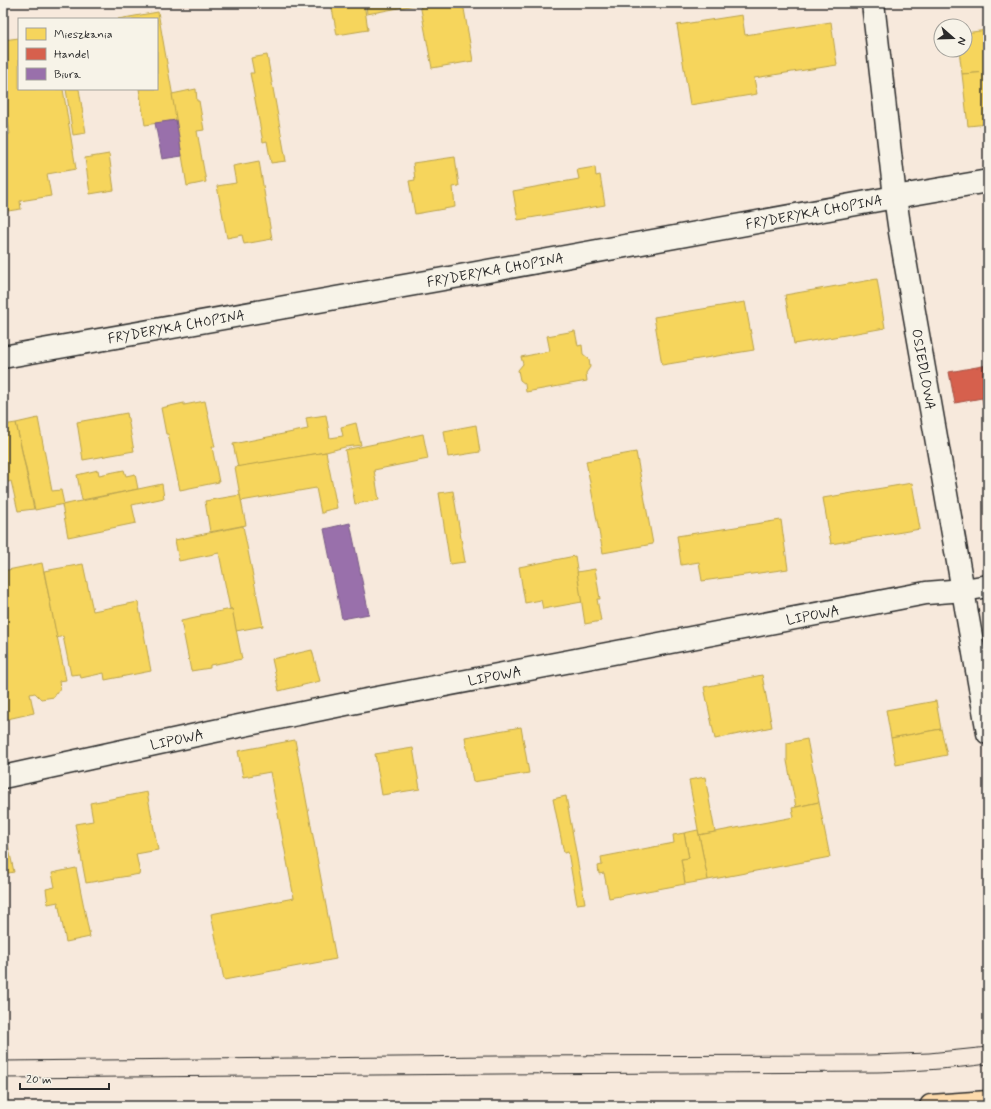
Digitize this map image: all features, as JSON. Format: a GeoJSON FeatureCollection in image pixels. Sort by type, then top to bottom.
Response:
{"type":"FeatureCollection","features":[{"type":"Feature","properties":{"kind":"main road"},"geometry":{"type":"LineString","coordinates":[[931,1106],[988,1102]]}},
{"type":"Feature","properties":{"kind":"street","name":"OSIEDLOWA"},"geometry":{"type":"LineString","coordinates":[[873,3],[900,232],[988,733]]}},
{"type":"Feature","properties":{"kind":"street","name":"FRYDERYKA CHOPINA"},"geometry":{"type":"LineString","coordinates":[[3,357],[988,181]]}},
{"type":"Feature","properties":{"kind":"street","name":"LIPOWA"},"geometry":{"type":"LineString","coordinates":[[3,777],[210,732],[354,703],[926,593],[964,590],[988,586]]}},
{"type":"Feature","properties":{"kind":"building: Mieszkania"},"geometry":{"type":"Polygon","coordinates":[[[331,3],[364,3],[368,30],[337,35],[331,3]]]}},
{"type":"Feature","properties":{"kind":"building: Mieszkania"},"geometry":{"type":"Polygon","coordinates":[[[366,3],[463,3],[473,61],[432,68],[420,4],[367,14],[366,3]]]}},
{"type":"Feature","properties":{"kind":"building: Mieszkania"},"geometry":{"type":"Polygon","coordinates":[[[158,12],[177,120],[145,125],[139,90],[158,90],[158,18],[124,18],[158,12]]]}},
{"type":"Feature","properties":{"kind":"building: Mieszkania"},"geometry":{"type":"Polygon","coordinates":[[[742,15],[745,35],[831,22],[837,65],[754,78],[757,94],[690,105],[677,25],[742,15]]]}},
{"type":"Feature","properties":{"kind":"building: Mieszkania"},"geometry":{"type":"Polygon","coordinates":[[[987,30],[988,72],[962,74],[960,58],[973,58],[973,32],[987,30]]]}},
{"type":"Feature","properties":{"kind":"building: Mieszkania"},"geometry":{"type":"Polygon","coordinates":[[[18,38],[18,90],[63,90],[76,169],[47,174],[51,196],[20,201],[21,209],[8,211],[3,181],[3,135],[10,134],[3,91],[3,40],[18,38]]]}},
{"type":"Feature","properties":{"kind":"building: Mieszkania"},"geometry":{"type":"Polygon","coordinates":[[[267,55],[286,161],[271,163],[267,141],[263,142],[250,73],[254,73],[251,58],[267,55]]]}},
{"type":"Feature","properties":{"kind":"building: Mieszkania"},"geometry":{"type":"Polygon","coordinates":[[[988,72],[988,124],[968,126],[962,74],[988,72]]]}},
{"type":"Feature","properties":{"kind":"building: Mieszkania"},"geometry":{"type":"Polygon","coordinates":[[[196,89],[197,101],[199,101],[204,130],[197,131],[206,182],[187,186],[172,94],[196,89]]]}},
{"type":"Feature","properties":{"kind":"building: Mieszkania"},"geometry":{"type":"Polygon","coordinates":[[[66,90],[79,90],[86,133],[73,135],[66,90]]]}},
{"type":"Feature","properties":{"kind":"building: Mieszkania"},"geometry":{"type":"Polygon","coordinates":[[[109,154],[114,190],[90,194],[85,158],[109,154]]]}},
{"type":"Feature","properties":{"kind":"building: Mieszkania"},"geometry":{"type":"Polygon","coordinates":[[[455,157],[459,186],[453,187],[455,207],[415,214],[409,181],[415,180],[413,163],[455,157]]]}},
{"type":"Feature","properties":{"kind":"building: Mieszkania"},"geometry":{"type":"Polygon","coordinates":[[[259,161],[272,239],[244,244],[242,235],[227,238],[217,186],[236,183],[233,166],[259,161]]]}},
{"type":"Feature","properties":{"kind":"building: Mieszkania"},"geometry":{"type":"Polygon","coordinates":[[[595,167],[596,176],[600,175],[605,205],[518,220],[513,191],[579,179],[577,170],[595,167]]]}},
{"type":"Feature","properties":{"kind":"building: Mieszkania"},"geometry":{"type":"Polygon","coordinates":[[[877,279],[885,328],[794,344],[785,295],[877,279]]]}},
{"type":"Feature","properties":{"kind":"building: Mieszkania"},"geometry":{"type":"Polygon","coordinates":[[[745,302],[754,350],[662,365],[654,317],[745,302]]]}},
{"type":"Feature","properties":{"kind":"building: Mieszkania"},"geometry":{"type":"Polygon","coordinates":[[[575,331],[578,346],[582,345],[583,354],[589,359],[590,367],[586,373],[587,381],[526,392],[525,384],[520,380],[518,370],[523,364],[521,357],[550,351],[547,336],[575,331]]]}},
{"type":"Feature","properties":{"kind":"building: Mieszkania"},"geometry":{"type":"Polygon","coordinates":[[[205,401],[215,447],[212,447],[219,482],[180,490],[161,408],[184,403],[184,405],[205,401]]]}},
{"type":"Feature","properties":{"kind":"building: Mieszkania"},"geometry":{"type":"Polygon","coordinates":[[[127,413],[134,451],[83,460],[77,422],[127,413]]]}},
{"type":"Feature","properties":{"kind":"building: Mieszkania"},"geometry":{"type":"Polygon","coordinates":[[[326,415],[330,438],[343,436],[341,427],[356,423],[361,445],[238,467],[233,444],[308,429],[306,418],[326,415]]]}},
{"type":"Feature","properties":{"kind":"building: Mieszkania"},"geometry":{"type":"Polygon","coordinates":[[[38,418],[52,491],[61,490],[64,504],[35,510],[16,423],[38,418]]]}},
{"type":"Feature","properties":{"kind":"building: Mieszkania"},"geometry":{"type":"Polygon","coordinates":[[[16,423],[34,509],[18,511],[11,481],[6,483],[3,468],[3,425],[16,423]]]}},
{"type":"Feature","properties":{"kind":"building: Mieszkania"},"geometry":{"type":"Polygon","coordinates":[[[476,425],[480,452],[448,457],[444,431],[476,425]]]}},
{"type":"Feature","properties":{"kind":"building: Mieszkania"},"geometry":{"type":"Polygon","coordinates":[[[423,434],[428,459],[374,470],[379,500],[355,504],[345,450],[423,434]]]}},
{"type":"Feature","properties":{"kind":"building: Mieszkania"},"geometry":{"type":"Polygon","coordinates":[[[326,452],[337,508],[321,513],[316,488],[241,501],[235,467],[326,452]]]}},
{"type":"Feature","properties":{"kind":"building: Mieszkania"},"geometry":{"type":"Polygon","coordinates":[[[636,452],[653,544],[603,553],[586,461],[636,452]]]}},
{"type":"Feature","properties":{"kind":"building: Mieszkania"},"geometry":{"type":"Polygon","coordinates":[[[98,470],[99,475],[124,470],[126,476],[135,474],[138,489],[82,500],[77,475],[98,470]]]}},
{"type":"Feature","properties":{"kind":"building: Mieszkania"},"geometry":{"type":"Polygon","coordinates":[[[912,483],[920,529],[831,544],[823,498],[912,483]]]}},
{"type":"Feature","properties":{"kind":"building: Mieszkania"},"geometry":{"type":"Polygon","coordinates":[[[162,484],[164,498],[132,505],[136,523],[68,537],[62,505],[162,484]]]}},
{"type":"Feature","properties":{"kind":"building: Mieszkania"},"geometry":{"type":"Polygon","coordinates":[[[453,491],[465,562],[450,564],[439,493],[453,491]]]}},
{"type":"Feature","properties":{"kind":"building: Mieszkania"},"geometry":{"type":"Polygon","coordinates":[[[240,495],[246,525],[210,532],[205,501],[240,495]]]}},
{"type":"Feature","properties":{"kind":"building: Mieszkania"},"geometry":{"type":"Polygon","coordinates":[[[781,520],[788,569],[702,581],[699,562],[681,565],[677,536],[781,520]]]}},
{"type":"Feature","properties":{"kind":"building: Mieszkania"},"geometry":{"type":"Polygon","coordinates":[[[243,526],[263,626],[236,631],[219,553],[179,561],[175,540],[243,526]]]}},
{"type":"Feature","properties":{"kind":"building: Mieszkania"},"geometry":{"type":"Polygon","coordinates":[[[575,556],[582,602],[543,609],[541,600],[525,603],[519,567],[575,556]]]}},
{"type":"Feature","properties":{"kind":"building: Mieszkania"},"geometry":{"type":"Polygon","coordinates":[[[42,563],[66,680],[59,681],[60,688],[54,697],[41,699],[35,693],[30,694],[34,713],[3,720],[3,606],[7,606],[3,587],[3,571],[42,563]]]}},
{"type":"Feature","properties":{"kind":"building: Mieszkania"},"geometry":{"type":"Polygon","coordinates":[[[83,564],[93,611],[138,602],[151,671],[105,680],[104,673],[81,678],[80,674],[71,675],[63,636],[57,638],[44,571],[83,564]]]}},
{"type":"Feature","properties":{"kind":"building: Mieszkania"},"geometry":{"type":"Polygon","coordinates":[[[595,569],[600,599],[597,599],[601,621],[585,624],[577,572],[595,569]]]}},
{"type":"Feature","properties":{"kind":"building: Mieszkania"},"geometry":{"type":"Polygon","coordinates":[[[232,609],[242,659],[210,665],[210,668],[191,671],[181,621],[200,617],[200,615],[232,609]]]}},
{"type":"Feature","properties":{"kind":"building: Mieszkania"},"geometry":{"type":"Polygon","coordinates":[[[312,650],[320,681],[279,691],[272,659],[312,650]]]}},
{"type":"Feature","properties":{"kind":"building: Mieszkania"},"geometry":{"type":"Polygon","coordinates":[[[762,675],[772,727],[715,739],[704,687],[762,675]]]}},
{"type":"Feature","properties":{"kind":"building: Mieszkania"},"geometry":{"type":"Polygon","coordinates":[[[936,701],[941,729],[891,738],[886,710],[936,701]]]}},
{"type":"Feature","properties":{"kind":"building: Mieszkania"},"geometry":{"type":"Polygon","coordinates":[[[521,727],[529,773],[473,782],[465,737],[521,727]]]}},
{"type":"Feature","properties":{"kind":"building: Mieszkania"},"geometry":{"type":"Polygon","coordinates":[[[941,729],[947,755],[896,765],[891,738],[941,729]]]}},
{"type":"Feature","properties":{"kind":"building: Mieszkania"},"geometry":{"type":"Polygon","coordinates":[[[807,739],[819,802],[796,807],[787,761],[787,743],[807,739]]]}},
{"type":"Feature","properties":{"kind":"building: Mieszkania"},"geometry":{"type":"Polygon","coordinates":[[[295,740],[336,959],[224,980],[211,914],[294,898],[270,772],[243,777],[238,751],[295,740]]]}},
{"type":"Feature","properties":{"kind":"building: Mieszkania"},"geometry":{"type":"Polygon","coordinates":[[[413,748],[420,789],[382,795],[375,754],[413,748]]]}},
{"type":"Feature","properties":{"kind":"building: Mieszkania"},"geometry":{"type":"Polygon","coordinates":[[[705,777],[715,832],[699,835],[689,780],[705,777]]]}},
{"type":"Feature","properties":{"kind":"building: Mieszkania"},"geometry":{"type":"Polygon","coordinates":[[[147,792],[158,850],[136,854],[140,874],[86,883],[75,824],[93,821],[90,803],[147,792]]]}},
{"type":"Feature","properties":{"kind":"building: Mieszkania"},"geometry":{"type":"Polygon","coordinates":[[[566,796],[585,903],[577,904],[568,852],[564,853],[553,799],[566,796]]]}},
{"type":"Feature","properties":{"kind":"building: Mieszkania"},"geometry":{"type":"Polygon","coordinates":[[[819,802],[830,857],[708,880],[699,835],[794,817],[792,808],[819,802]]]}},
{"type":"Feature","properties":{"kind":"building: Mieszkania"},"geometry":{"type":"Polygon","coordinates":[[[3,822],[14,872],[3,874],[3,822]]]}},
{"type":"Feature","properties":{"kind":"building: Mieszkania"},"geometry":{"type":"Polygon","coordinates":[[[698,830],[708,880],[685,884],[681,859],[689,858],[684,833],[698,830]]]}},
{"type":"Feature","properties":{"kind":"building: Mieszkania"},"geometry":{"type":"Polygon","coordinates":[[[684,833],[689,858],[681,859],[685,884],[609,898],[604,873],[599,874],[598,866],[602,865],[601,857],[674,843],[673,835],[684,833]]]}},
{"type":"Feature","properties":{"kind":"building: Mieszkania"},"geometry":{"type":"Polygon","coordinates":[[[76,868],[90,937],[66,942],[58,902],[48,904],[46,889],[55,887],[52,873],[76,868]]]}},
{"type":"Feature","properties":{"kind":"building: Handel"},"geometry":{"type":"Polygon","coordinates":[[[988,365],[988,408],[984,409],[982,398],[955,403],[949,372],[988,365]]]}},
{"type":"Feature","properties":{"kind":"building: Biura"},"geometry":{"type":"Polygon","coordinates":[[[176,120],[182,156],[162,159],[155,123],[176,120]]]}},
{"type":"Feature","properties":{"kind":"building: Biura"},"geometry":{"type":"Polygon","coordinates":[[[350,523],[369,614],[342,619],[324,529],[350,523]]]}},
{"type":"Feature","properties":{"kind":"tram line"},"geometry":{"type":"LineString","coordinates":[[3,1061],[495,1056],[871,1055],[929,1053],[988,1047]]}},
{"type":"Feature","properties":{"kind":"tram line"},"geometry":{"type":"LineString","coordinates":[[3,1078],[878,1072],[933,1070],[988,1064]]}}]}
